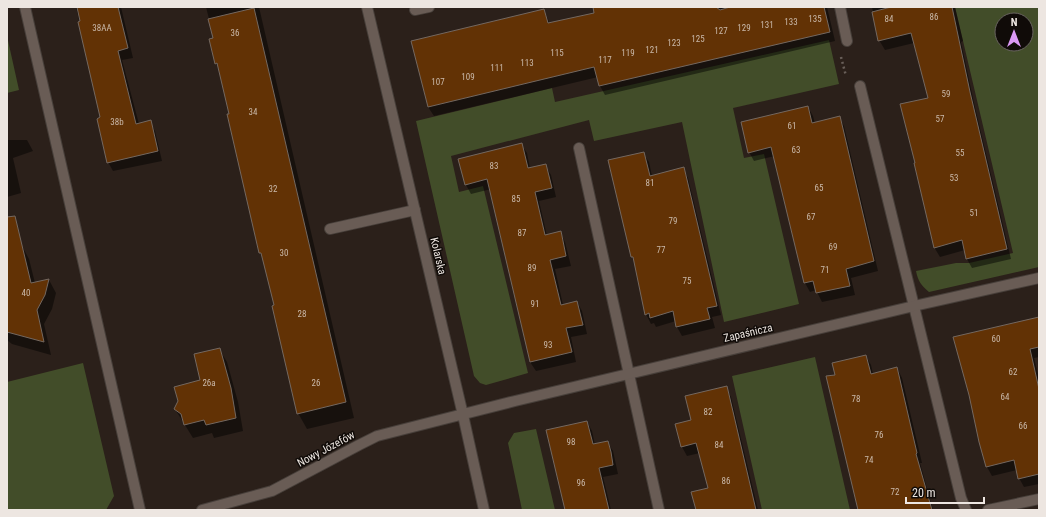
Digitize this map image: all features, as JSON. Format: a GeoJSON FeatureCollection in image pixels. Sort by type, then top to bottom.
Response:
{"type":"FeatureCollection","features":[{"type":"Feature","properties":{"kind":"street"},"geometry":{"type":"LineString","coordinates":[[25,7],[140,510]]}},
{"type":"Feature","properties":{"kind":"street","name":"Kolarska"},"geometry":{"type":"LineString","coordinates":[[367,7],[484,510]]}},
{"type":"Feature","properties":{"kind":"street"},"geometry":{"type":"LineString","coordinates":[[414,10],[429,7]]}},
{"type":"Feature","properties":{"kind":"street"},"geometry":{"type":"LineString","coordinates":[[840,7],[847,41]]}},
{"type":"Feature","properties":{"kind":"street"},"geometry":{"type":"LineString","coordinates":[[860,86],[961,498],[966,510]]}},
{"type":"Feature","properties":{"kind":"street"},"geometry":{"type":"LineString","coordinates":[[579,148],[659,510]]}},
{"type":"Feature","properties":{"kind":"street"},"geometry":{"type":"LineString","coordinates":[[330,230],[415,210]]}},
{"type":"Feature","properties":{"kind":"street","name":"Zapaśnicza"},"geometry":{"type":"LineString","coordinates":[[463,415],[515,401],[914,306],[1039,278]]}},
{"type":"Feature","properties":{"kind":"street","name":"Nowy Józefów"},"geometry":{"type":"LineString","coordinates":[[202,510],[272,491],[377,436],[463,415]]}},
{"type":"Feature","properties":{"kind":"street"},"geometry":{"type":"LineString","coordinates":[[988,510],[1039,499]]}},
{"type":"Feature","properties":{"kind":"path"},"geometry":{"type":"LineString","coordinates":[[847,41],[840,53],[847,79],[860,86]]}},
{"type":"Feature","properties":{"kind":"green space"},"geometry":{"type":"Polygon","coordinates":[[[955,7],[1039,7],[1039,267],[929,292],[920,283],[916,271],[956,263],[969,263],[1013,253],[955,7]]]}},
{"type":"Feature","properties":{"kind":"green space"},"geometry":{"type":"Polygon","coordinates":[[[7,36],[19,90],[7,93],[7,36]]]}},
{"type":"Feature","properties":{"kind":"green space"},"geometry":{"type":"Polygon","coordinates":[[[829,40],[839,84],[733,108],[744,158],[764,154],[799,304],[724,322],[682,122],[594,141],[589,120],[451,156],[459,192],[483,186],[528,373],[486,385],[480,383],[474,376],[416,121],[552,88],[555,102],[829,40]]]}},
{"type":"Feature","properties":{"kind":"green space"},"geometry":{"type":"Polygon","coordinates":[[[815,357],[850,510],[762,510],[732,376],[815,357]]]}},
{"type":"Feature","properties":{"kind":"green space"},"geometry":{"type":"Polygon","coordinates":[[[83,363],[114,496],[106,510],[7,510],[7,382],[83,363]]]}},
{"type":"Feature","properties":{"kind":"green space"},"geometry":{"type":"Polygon","coordinates":[[[536,429],[555,510],[522,510],[508,443],[514,433],[536,429]]]}},
{"type":"Feature","properties":{"kind":"building"},"geometry":{"type":"Polygon","coordinates":[[[77,7],[118,7],[128,48],[118,51],[136,124],[151,120],[158,151],[107,163],[97,119],[100,117],[78,22],[80,21],[77,7]]]}},
{"type":"Feature","properties":{"kind":"building"},"geometry":{"type":"Polygon","coordinates":[[[593,7],[716,7],[720,10],[730,7],[824,7],[830,32],[599,86],[594,67],[428,107],[411,41],[544,9],[548,23],[594,13],[593,7]]]}},
{"type":"Feature","properties":{"kind":"building"},"geometry":{"type":"Polygon","coordinates":[[[891,7],[952,7],[970,92],[1007,249],[966,259],[962,240],[934,248],[900,104],[928,98],[911,33],[878,41],[872,12],[891,7]]]}},
{"type":"Feature","properties":{"kind":"building"},"geometry":{"type":"Polygon","coordinates":[[[254,8],[346,402],[297,414],[272,306],[274,305],[261,253],[259,253],[227,114],[229,114],[217,63],[215,64],[209,39],[213,38],[208,19],[254,8]]]}},
{"type":"Feature","properties":{"kind":"building"},"geometry":{"type":"Polygon","coordinates":[[[808,106],[812,123],[840,116],[874,261],[846,269],[850,286],[816,293],[813,281],[804,283],[771,147],[748,153],[741,122],[808,106]]]}},
{"type":"Feature","properties":{"kind":"building"},"geometry":{"type":"Polygon","coordinates":[[[522,143],[528,168],[546,164],[552,188],[535,192],[545,235],[561,231],[566,256],[550,260],[561,305],[577,301],[583,325],[566,328],[572,352],[530,362],[487,179],[465,185],[458,159],[522,143]]]}},
{"type":"Feature","properties":{"kind":"building"},"geometry":{"type":"Polygon","coordinates":[[[644,152],[650,176],[684,167],[717,306],[707,308],[710,319],[676,327],[673,311],[650,318],[649,313],[645,315],[633,257],[631,257],[608,160],[644,152]]]}},
{"type":"Feature","properties":{"kind":"building"},"geometry":{"type":"Polygon","coordinates":[[[15,216],[31,283],[49,279],[45,295],[37,310],[44,342],[7,332],[7,217],[15,216]]]}},
{"type":"Feature","properties":{"kind":"building"},"geometry":{"type":"Polygon","coordinates":[[[1039,317],[1039,347],[1030,349],[1039,389],[1039,474],[1018,479],[1014,460],[986,467],[969,395],[953,337],[1039,317]]]}},
{"type":"Feature","properties":{"kind":"building"},"geometry":{"type":"Polygon","coordinates":[[[220,348],[231,388],[236,418],[206,425],[204,420],[184,425],[181,414],[174,409],[178,401],[174,387],[200,380],[194,354],[220,348]]]}},
{"type":"Feature","properties":{"kind":"building"},"geometry":{"type":"Polygon","coordinates":[[[866,355],[871,374],[897,367],[916,454],[932,510],[858,510],[826,376],[835,375],[832,363],[866,355]]]}},
{"type":"Feature","properties":{"kind":"building"},"geometry":{"type":"Polygon","coordinates":[[[727,386],[756,510],[696,510],[691,492],[708,488],[696,443],[681,447],[675,424],[691,420],[685,396],[727,386]]]}},
{"type":"Feature","properties":{"kind":"building"},"geometry":{"type":"Polygon","coordinates":[[[587,421],[593,444],[608,441],[611,452],[613,465],[599,468],[609,510],[565,510],[546,430],[587,421]]]}}]}
